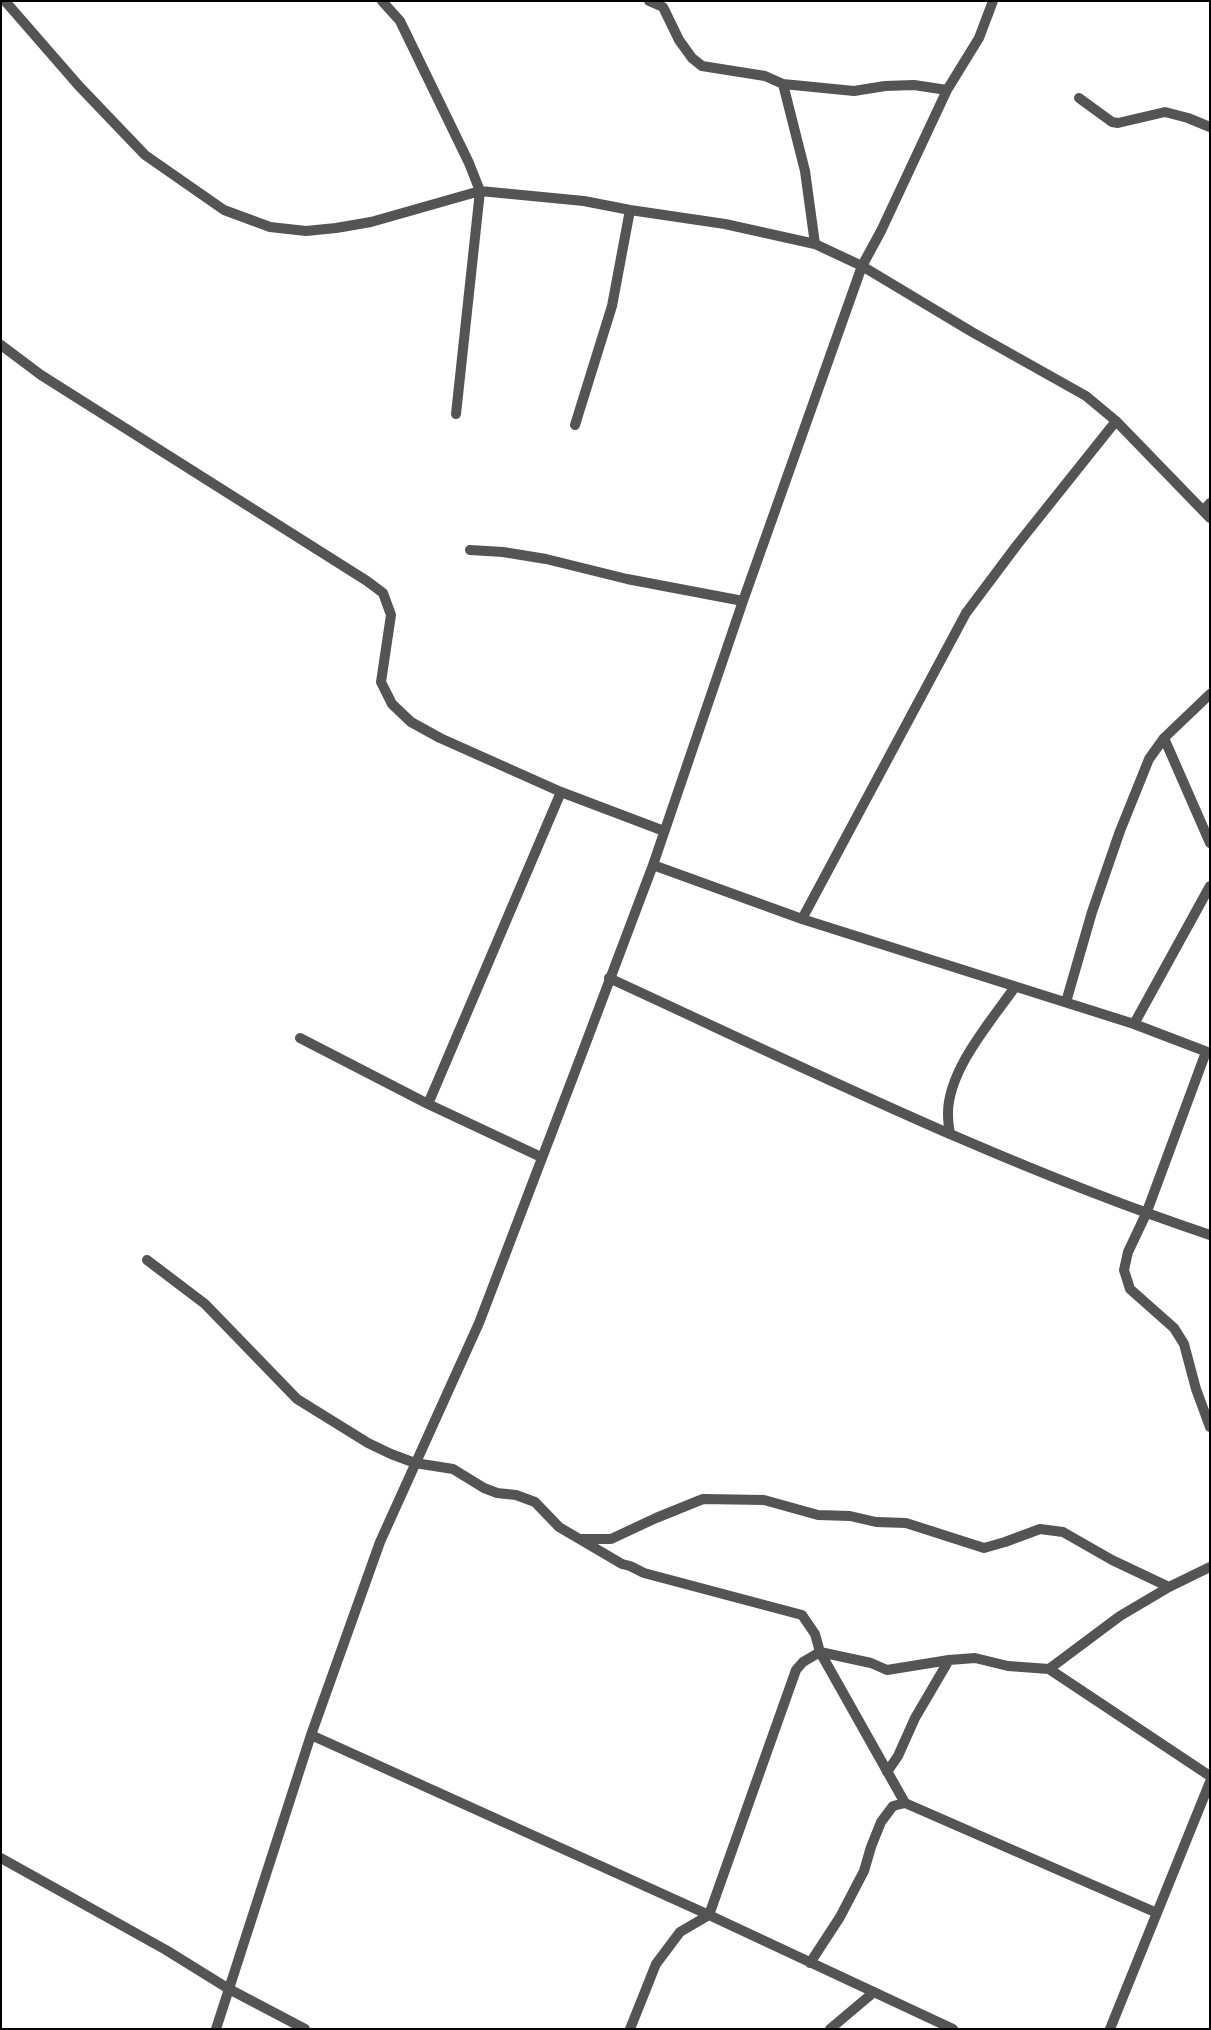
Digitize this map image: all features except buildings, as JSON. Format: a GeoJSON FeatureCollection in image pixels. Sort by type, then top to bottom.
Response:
{"type":"FeatureCollection","features":[{"type":"Feature","properties":{"kind":"street"},"geometry":{"type":"LineString","coordinates":[[5,1],[79,86],[145,155],[224,210],[270,227],[306,231],[371,222],[480,190],[584,201],[725,224],[815,244],[862,266],[972,332],[1086,396],[1116,421],[1208,511]]}},
{"type":"Feature","properties":{"kind":"street"},"geometry":{"type":"LineString","coordinates":[[382,1],[400,21],[469,163],[480,190],[456,414]]}},
{"type":"Feature","properties":{"kind":"street"},"geometry":{"type":"LineString","coordinates":[[649,1],[663,7],[668,13],[673,30],[679,40],[692,58],[702,66],[765,76],[783,84],[854,92],[885,86],[914,85],[947,90]]}},
{"type":"Feature","properties":{"kind":"street"},"geometry":{"type":"LineString","coordinates":[[216,2029],[311,1735],[380,1542],[479,1323],[653,865],[743,601],[862,266],[881,231],[947,90],[979,38],[993,1]]}},
{"type":"Feature","properties":{"kind":"street"},"geometry":{"type":"LineString","coordinates":[[783,84],[805,171],[815,244]]}},
{"type":"Feature","properties":{"kind":"street"},"geometry":{"type":"LineString","coordinates":[[1079,98],[1112,122],[1118,123],[1166,112],[1210,127]]}},
{"type":"Feature","properties":{"kind":"street"},"geometry":{"type":"LineString","coordinates":[[575,425],[612,306],[630,210]]}},
{"type":"Feature","properties":{"kind":"street"},"geometry":{"type":"LineString","coordinates":[[1,345],[41,375],[367,581],[383,593],[391,615],[381,682],[392,704],[411,722],[440,738],[561,792],[664,831]]}},
{"type":"Feature","properties":{"kind":"street"},"geometry":{"type":"LineString","coordinates":[[802,919],[966,614],[1017,545],[1116,421]]}},
{"type":"Feature","properties":{"kind":"street"},"geometry":{"type":"LineString","coordinates":[[470,550],[503,552],[546,559],[627,579],[743,601]]}},
{"type":"Feature","properties":{"kind":"street"},"geometry":{"type":"LineString","coordinates":[[1066,1002],[1092,912],[1120,831],[1149,759],[1164,738],[1210,694]]}},
{"type":"Feature","properties":{"kind":"street"},"geometry":{"type":"LineString","coordinates":[[1164,738],[1210,842]]}},
{"type":"Feature","properties":{"kind":"street"},"geometry":{"type":"LineString","coordinates":[[428,1104],[561,792]]}},
{"type":"Feature","properties":{"kind":"street"},"geometry":{"type":"LineString","coordinates":[[653,865],[802,919],[1134,1024],[1208,1052],[1146,1214],[1128,1252],[1124,1270],[1130,1289],[1174,1328],[1184,1344],[1196,1388],[1210,1427]]}},
{"type":"Feature","properties":{"kind":"street"},"geometry":{"type":"LineString","coordinates":[[1134,1024],[1210,886]]}},
{"type":"Feature","properties":{"kind":"street"},"geometry":{"type":"LineString","coordinates":[[609,978],[950,1134],[1146,1214],[1210,1235]]}},
{"type":"Feature","properties":{"kind":"street"},"geometry":{"type":"LineString","coordinates":[[950,1134],[948,1116],[954,1084],[967,1055],[1015,986]]}},
{"type":"Feature","properties":{"kind":"street"},"geometry":{"type":"LineString","coordinates":[[300,1038],[428,1104],[541,1157]]}},
{"type":"Feature","properties":{"kind":"street"},"geometry":{"type":"LineString","coordinates":[[146,1260],[205,1304],[297,1399],[368,1443],[415,1463],[453,1469],[484,1488],[497,1493],[516,1495],[535,1502],[559,1527],[622,1564],[644,1573],[802,1615],[815,1634],[820,1652],[905,1803],[1157,1914]]}},
{"type":"Feature","properties":{"kind":"street"},"geometry":{"type":"LineString","coordinates":[[579,1539],[611,1539],[703,1499],[764,1500],[818,1515],[850,1516],[876,1522],[906,1523],[984,1548],[1040,1529],[1063,1532],[1112,1560],[1169,1587]]}},
{"type":"Feature","properties":{"kind":"street"},"geometry":{"type":"LineString","coordinates":[[1049,1669],[1120,1616],[1169,1587],[1210,1567]]}},
{"type":"Feature","properties":{"kind":"street"},"geometry":{"type":"LineString","coordinates":[[630,2029],[656,1964],[680,1932],[709,1915],[796,1670],[803,1662],[820,1652],[871,1663],[887,1670],[949,1660],[976,1658],[1008,1666],[1049,1669],[1210,1776]]}},
{"type":"Feature","properties":{"kind":"street"},"geometry":{"type":"LineString","coordinates":[[887,1772],[898,1756],[915,1718],[949,1660]]}},
{"type":"Feature","properties":{"kind":"street"},"geometry":{"type":"LineString","coordinates":[[311,1735],[709,1915],[953,2029]]}},
{"type":"Feature","properties":{"kind":"street"},"geometry":{"type":"LineString","coordinates":[[1110,2028],[1210,1782]]}},
{"type":"Feature","properties":{"kind":"street"},"geometry":{"type":"LineString","coordinates":[[810,1962],[840,1916],[864,1871],[881,1822],[893,1806],[905,1803]]}},
{"type":"Feature","properties":{"kind":"street"},"geometry":{"type":"LineString","coordinates":[[1,1858],[166,1950],[229,1989],[305,2029]]}},
{"type":"Feature","properties":{"kind":"street"},"geometry":{"type":"LineString","coordinates":[[830,2029],[874,1992]]}}]}
